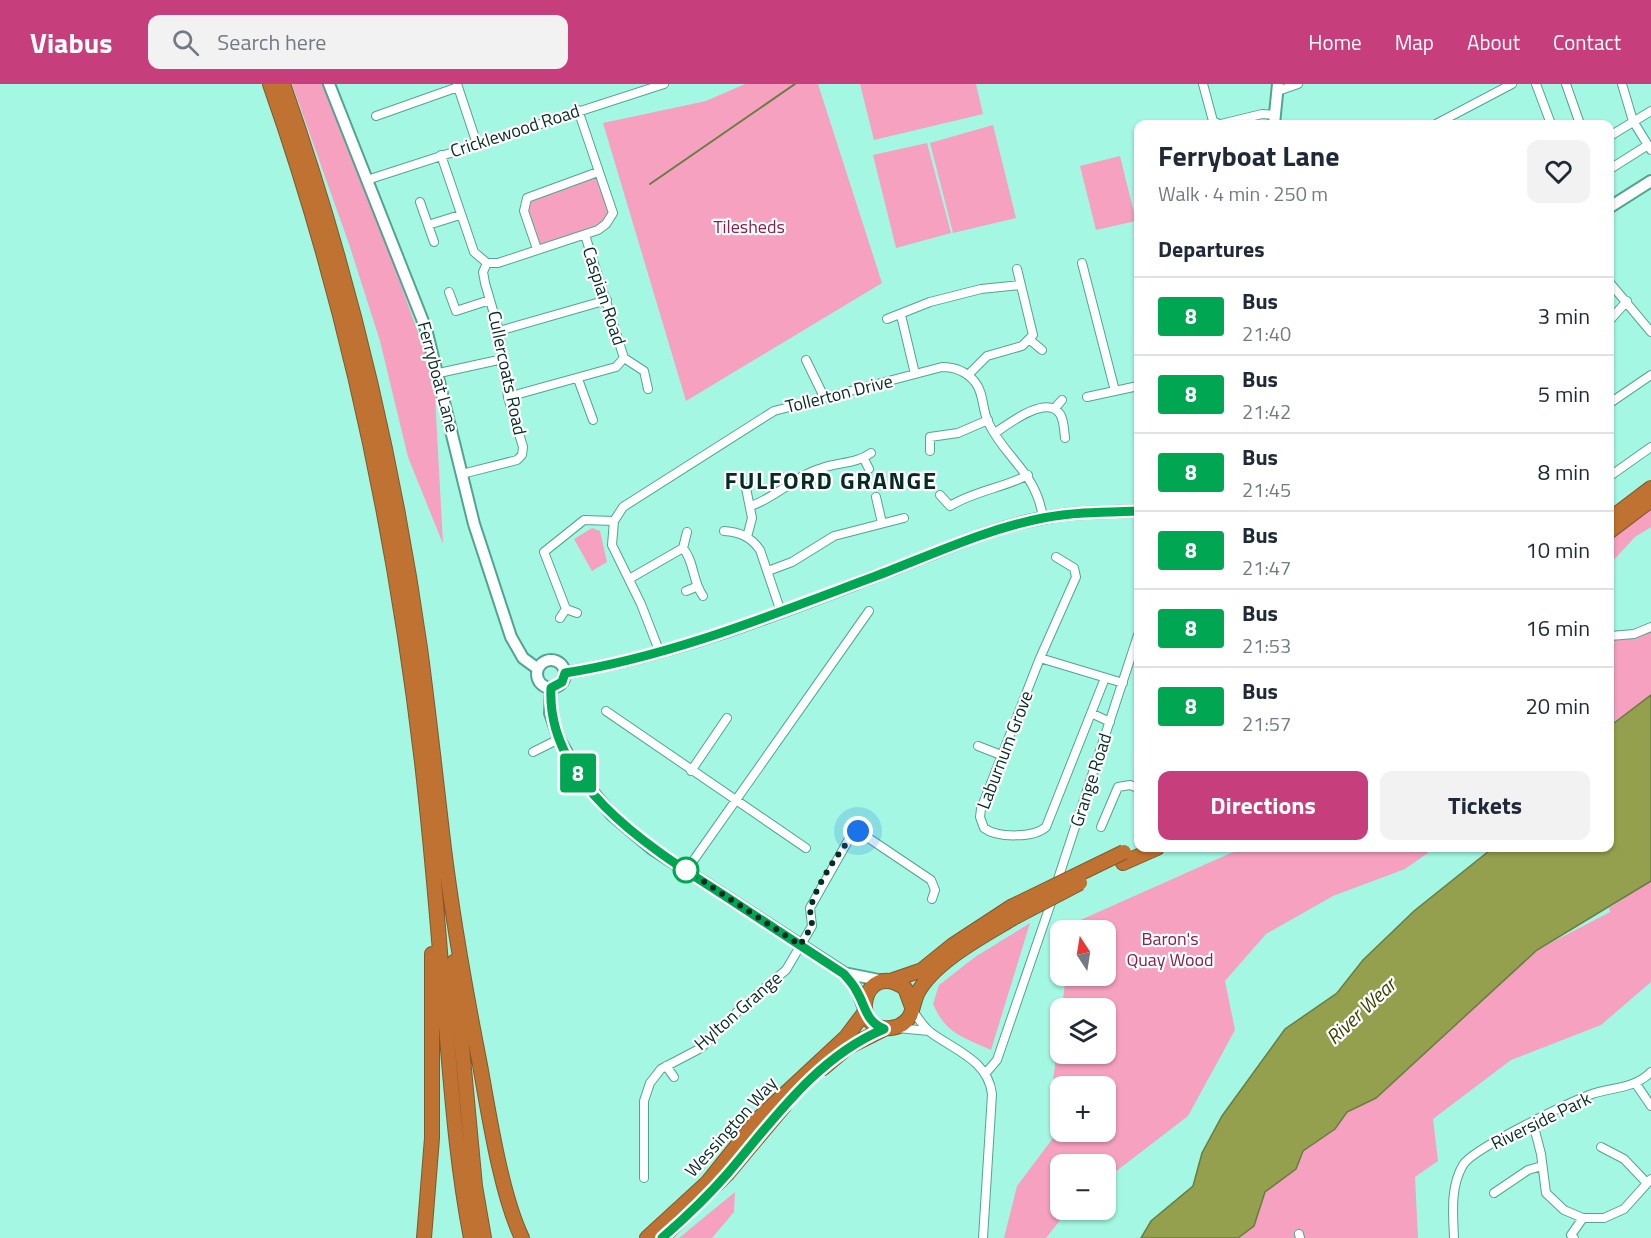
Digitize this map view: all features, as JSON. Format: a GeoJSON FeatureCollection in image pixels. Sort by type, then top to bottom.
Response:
{"type":"FeatureCollection","features":[{"type":"Feature","properties":{"kind":"highway"},"geometry":{"type":"LineString","coordinates":[[270,84],[296,158],[321,245],[368,436],[390,539],[407,652],[430,850],[452,1102],[471,1238]]}},
{"type":"Feature","properties":{"kind":"highway"},"geometry":{"type":"LineString","coordinates":[[283,84],[309,157],[334,244],[381,429],[420,650],[445,852],[466,1103],[483,1238]]}},
{"type":"Feature","properties":{"kind":"highway"},"geometry":{"type":"LineString","coordinates":[[1614,516],[1651,488]]}},
{"type":"Feature","properties":{"kind":"highway"},"geometry":{"type":"LineString","coordinates":[[1614,528],[1651,500]]}},
{"type":"Feature","properties":{"kind":"highway","name":"Wessington Way"},"geometry":{"type":"LineString","coordinates":[[1124,858],[1134,849]]}},
{"type":"Feature","properties":{"kind":"highway"},"geometry":{"type":"LineString","coordinates":[[424,1238],[432,1138],[430,850]]}},
{"type":"Feature","properties":{"kind":"highway"},"geometry":{"type":"LineString","coordinates":[[445,852],[485,1095],[503,1175],[522,1238]]}},
{"type":"Feature","properties":{"kind":"highway","name":"Wessington Way"},"geometry":{"type":"LineString","coordinates":[[648,1238],[707,1183],[759,1118],[846,1037],[865,1011],[864,1001],[870,990],[888,981],[910,976],[922,970],[953,945],[1013,912],[1124,858],[1144,852]]}},
{"type":"Feature","properties":{"kind":"highway","name":"Wessington Way"},"geometry":{"type":"LineString","coordinates":[[662,1238],[727,1174],[774,1116],[820,1070],[848,1047],[903,1024],[921,988],[939,968],[1013,912]]}},
{"type":"Feature","properties":{"kind":"highway"},"geometry":{"type":"LineString","coordinates":[[888,981],[905,988],[912,1008]]}},
{"type":"Feature","properties":{"kind":"highway"},"geometry":{"type":"LineString","coordinates":[[865,1011],[874,1025],[890,1028]]}},
{"type":"Feature","properties":{"kind":"street","name":"Ferryboat Lane"},"geometry":{"type":"LineString","coordinates":[[329,84],[417,302],[439,373],[481,547],[511,637],[523,658],[538,669]]}},
{"type":"Feature","properties":{"kind":"street","name":"Cricklewood Road"},"geometry":{"type":"LineString","coordinates":[[367,180],[664,84]]}},
{"type":"Feature","properties":{"kind":"street"},"geometry":{"type":"LineString","coordinates":[[1203,84],[1213,120]]}},
{"type":"Feature","properties":{"kind":"street"},"geometry":{"type":"LineString","coordinates":[[1237,120],[1262,114],[1275,120],[1278,88],[1298,84]]}},
{"type":"Feature","properties":{"kind":"street"},"geometry":{"type":"LineString","coordinates":[[1443,120],[1496,88],[1512,84]]}},
{"type":"Feature","properties":{"kind":"street"},"geometry":{"type":"LineString","coordinates":[[1536,84],[1550,120]]}},
{"type":"Feature","properties":{"kind":"street"},"geometry":{"type":"LineString","coordinates":[[1566,84],[1579,120]]}},
{"type":"Feature","properties":{"kind":"street"},"geometry":{"type":"LineString","coordinates":[[1614,167],[1650,147],[1633,122],[1622,84]]}},
{"type":"Feature","properties":{"kind":"street"},"geometry":{"type":"LineString","coordinates":[[376,116],[457,86],[477,144]]}},
{"type":"Feature","properties":{"kind":"street"},"geometry":{"type":"LineString","coordinates":[[441,155],[474,252],[487,263],[498,263],[585,235],[606,224],[613,213],[578,111]]}},
{"type":"Feature","properties":{"kind":"street"},"geometry":{"type":"LineString","coordinates":[[1614,134],[1651,111]]}},
{"type":"Feature","properties":{"kind":"street"},"geometry":{"type":"LineString","coordinates":[[537,249],[524,211],[527,198],[598,172]]}},
{"type":"Feature","properties":{"kind":"street"},"geometry":{"type":"LineString","coordinates":[[1614,204],[1651,181]]}},
{"type":"Feature","properties":{"kind":"street"},"geometry":{"type":"LineString","coordinates":[[420,202],[434,242]]}},
{"type":"Feature","properties":{"kind":"street"},"geometry":{"type":"LineString","coordinates":[[428,225],[460,215]]}},
{"type":"Feature","properties":{"kind":"street","name":"Caspian Road"},"geometry":{"type":"LineString","coordinates":[[585,235],[624,358],[644,371],[648,389]]}},
{"type":"Feature","properties":{"kind":"street","name":"Cullercoats Road"},"geometry":{"type":"LineString","coordinates":[[462,474],[517,460],[522,455],[523,447],[508,397],[499,331],[483,272],[487,263]]}},
{"type":"Feature","properties":{"kind":"street"},"geometry":{"type":"LineString","coordinates":[[1082,263],[1115,391]]}},
{"type":"Feature","properties":{"kind":"street"},"geometry":{"type":"LineString","coordinates":[[1017,269],[1033,326],[1030,340],[1022,346],[987,356],[968,375],[980,391],[988,420],[995,433],[1028,475],[1039,499],[1043,518]]}},
{"type":"Feature","properties":{"kind":"street"},"geometry":{"type":"LineString","coordinates":[[887,319],[940,300],[981,289],[1020,285]]}},
{"type":"Feature","properties":{"kind":"street"},"geometry":{"type":"LineString","coordinates":[[1614,287],[1651,332]]}},
{"type":"Feature","properties":{"kind":"street","name":"Cullercoats Road"},"geometry":{"type":"LineString","coordinates":[[449,292],[456,311],[490,300]]}},
{"type":"Feature","properties":{"kind":"street"},"geometry":{"type":"LineString","coordinates":[[499,331],[607,300]]}},
{"type":"Feature","properties":{"kind":"street"},"geometry":{"type":"LineString","coordinates":[[1614,316],[1627,301]]}},
{"type":"Feature","properties":{"kind":"street"},"geometry":{"type":"LineString","coordinates":[[901,315],[915,374]]}},
{"type":"Feature","properties":{"kind":"street"},"geometry":{"type":"LineString","coordinates":[[1030,340],[1042,350]]}},
{"type":"Feature","properties":{"kind":"street","name":"Caspian Road"},"geometry":{"type":"LineString","coordinates":[[508,397],[616,367],[624,358]]}},
{"type":"Feature","properties":{"kind":"street"},"geometry":{"type":"LineString","coordinates":[[439,373],[503,359]]}},
{"type":"Feature","properties":{"kind":"street"},"geometry":{"type":"LineString","coordinates":[[806,360],[824,397]]}},
{"type":"Feature","properties":{"kind":"street","name":"Tollerton Drive"},"geometry":{"type":"LineString","coordinates":[[614,521],[629,501],[774,411],[942,367],[958,369],[968,375]]}},
{"type":"Feature","properties":{"kind":"street"},"geometry":{"type":"LineString","coordinates":[[1614,400],[1651,375]]}},
{"type":"Feature","properties":{"kind":"street"},"geometry":{"type":"LineString","coordinates":[[578,379],[593,420]]}},
{"type":"Feature","properties":{"kind":"street"},"geometry":{"type":"LineString","coordinates":[[1087,397],[1134,387]]}},
{"type":"Feature","properties":{"kind":"street"},"geometry":{"type":"LineString","coordinates":[[995,433],[1035,409],[1055,408],[1062,400]]}},
{"type":"Feature","properties":{"kind":"street"},"geometry":{"type":"LineString","coordinates":[[1055,408],[1062,418],[1065,438]]}},
{"type":"Feature","properties":{"kind":"street"},"geometry":{"type":"LineString","coordinates":[[930,451],[930,437],[958,433],[988,420]]}},
{"type":"Feature","properties":{"kind":"street"},"geometry":{"type":"LineString","coordinates":[[1614,473],[1651,447]]}},
{"type":"Feature","properties":{"kind":"street"},"geometry":{"type":"LineString","coordinates":[[751,506],[762,502],[805,474],[822,467],[864,459],[871,453]]}},
{"type":"Feature","properties":{"kind":"street"},"geometry":{"type":"LineString","coordinates":[[864,459],[869,470]]}},
{"type":"Feature","properties":{"kind":"street"},"geometry":{"type":"LineString","coordinates":[[940,495],[950,506],[967,497],[993,490],[1028,475]]}},
{"type":"Feature","properties":{"kind":"street"},"geometry":{"type":"LineString","coordinates":[[746,488],[752,518],[747,537]]}},
{"type":"Feature","properties":{"kind":"street"},"geometry":{"type":"LineString","coordinates":[[876,497],[882,524]]}},
{"type":"Feature","properties":{"kind":"street"},"geometry":{"type":"LineString","coordinates":[[565,673],[634,661],[660,653],[782,612],[985,534],[1043,518],[1094,512],[1134,511]]}},
{"type":"Feature","properties":{"kind":"street"},"geometry":{"type":"LineString","coordinates":[[768,571],[792,562],[834,536],[904,518]]}},
{"type":"Feature","properties":{"kind":"street"},"geometry":{"type":"LineString","coordinates":[[533,552],[544,552],[584,520],[614,521],[612,545],[660,653]]}},
{"type":"Feature","properties":{"kind":"street"},"geometry":{"type":"LineString","coordinates":[[724,531],[747,537],[760,550],[782,612]]}},
{"type":"Feature","properties":{"kind":"street"},"geometry":{"type":"LineString","coordinates":[[687,532],[683,548],[694,566],[696,587],[703,596]]}},
{"type":"Feature","properties":{"kind":"street"},"geometry":{"type":"LineString","coordinates":[[629,579],[683,548]]}},
{"type":"Feature","properties":{"kind":"street"},"geometry":{"type":"LineString","coordinates":[[544,552],[566,609],[577,613]]}},
{"type":"Feature","properties":{"kind":"street","name":"Laburnum Grove"},"geometry":{"type":"LineString","coordinates":[[1056,557],[1074,568],[1076,577],[1040,658],[981,809],[981,823],[988,831],[994,833],[1041,832],[1052,815],[1105,678]]}},
{"type":"Feature","properties":{"kind":"street"},"geometry":{"type":"LineString","coordinates":[[686,591],[696,587]]}},
{"type":"Feature","properties":{"kind":"street"},"geometry":{"type":"LineString","coordinates":[[560,618],[566,609]]}},
{"type":"Feature","properties":{"kind":"street"},"geometry":{"type":"LineString","coordinates":[[686,871],[869,611]]}},
{"type":"Feature","properties":{"kind":"street"},"geometry":{"type":"LineString","coordinates":[[1614,636],[1634,634],[1651,627]]}},
{"type":"Feature","properties":{"kind":"street","name":"Grange Road"},"geometry":{"type":"LineString","coordinates":[[985,1074],[997,1060],[1134,648]]}},
{"type":"Feature","properties":{"kind":"street"},"geometry":{"type":"LineString","coordinates":[[1040,658],[1123,683]]}},
{"type":"Feature","properties":{"kind":"street"},"geometry":{"type":"LineString","coordinates":[[553,660],[561,665],[565,673],[562,682],[551,688],[539,681],[538,669],[542,663],[553,660]]}},
{"type":"Feature","properties":{"kind":"street"},"geometry":{"type":"LineString","coordinates":[[551,688],[550,713],[560,739],[582,779],[612,815],[651,848],[844,974],[856,990],[865,1011]]}},
{"type":"Feature","properties":{"kind":"street"},"geometry":{"type":"LineString","coordinates":[[606,711],[806,848]]}},
{"type":"Feature","properties":{"kind":"street"},"geometry":{"type":"LineString","coordinates":[[1093,714],[1110,722]]}},
{"type":"Feature","properties":{"kind":"street"},"geometry":{"type":"LineString","coordinates":[[692,771],[727,718]]}},
{"type":"Feature","properties":{"kind":"street"},"geometry":{"type":"LineString","coordinates":[[533,752],[560,739]]}},
{"type":"Feature","properties":{"kind":"street"},"geometry":{"type":"LineString","coordinates":[[978,747],[1001,755]]}},
{"type":"Feature","properties":{"kind":"street"},"geometry":{"type":"LineString","coordinates":[[1101,827],[1118,787],[1134,786]]}},
{"type":"Feature","properties":{"kind":"street","name":"Hylton Grange"},"geometry":{"type":"LineString","coordinates":[[644,1178],[644,1101],[650,1083],[666,1066],[701,1048],[743,1006],[786,969],[812,926],[810,908],[849,839],[858,831],[931,880],[935,890],[932,898]]}},
{"type":"Feature","properties":{"kind":"street"},"geometry":{"type":"LineString","coordinates":[[844,974],[888,981]]}},
{"type":"Feature","properties":{"kind":"street"},"geometry":{"type":"LineString","coordinates":[[912,1008],[929,1031],[967,1055],[985,1074],[992,1094],[983,1238]]}},
{"type":"Feature","properties":{"kind":"street"},"geometry":{"type":"LineString","coordinates":[[890,1028],[929,1031]]}},
{"type":"Feature","properties":{"kind":"street"},"geometry":{"type":"LineString","coordinates":[[666,1066],[674,1077]]}},
{"type":"Feature","properties":{"kind":"street","name":"Riverside Park"},"geometry":{"type":"LineString","coordinates":[[1455,1238],[1453,1203],[1457,1178],[1466,1161],[1533,1123],[1592,1094],[1636,1084],[1651,1072]]}},
{"type":"Feature","properties":{"kind":"street"},"geometry":{"type":"LineString","coordinates":[[1636,1084],[1651,1106]]}},
{"type":"Feature","properties":{"kind":"street"},"geometry":{"type":"LineString","coordinates":[[1533,1123],[1546,1193],[1564,1210],[1583,1218],[1604,1218],[1624,1209],[1649,1180],[1624,1159],[1601,1147]]}},
{"type":"Feature","properties":{"kind":"street"},"geometry":{"type":"LineString","coordinates":[[1494,1193],[1528,1170],[1542,1166]]}},
{"type":"Feature","properties":{"kind":"street"},"geometry":{"type":"LineString","coordinates":[[1574,1238],[1571,1234],[1583,1218]]}},
{"type":"Feature","properties":{"kind":"green space"},"geometry":{"type":"Polygon","coordinates":[[[292,84],[322,84],[364,182],[434,377],[443,544],[408,457],[380,341],[349,244],[292,84]]]}},
{"type":"Feature","properties":{"kind":"green space","name":"Tilesheds"},"geometry":{"type":"Polygon","coordinates":[[[745,84],[818,84],[882,283],[686,401],[603,123],[706,101],[745,84]]]}},
{"type":"Feature","properties":{"kind":"green space"},"geometry":{"type":"Polygon","coordinates":[[[860,84],[976,84],[983,114],[874,140],[860,84]]]}},
{"type":"Feature","properties":{"kind":"green space"},"geometry":{"type":"Polygon","coordinates":[[[993,125],[1016,218],[953,233],[930,143],[993,125]]]}},
{"type":"Feature","properties":{"kind":"green space"},"geometry":{"type":"Polygon","coordinates":[[[927,143],[951,233],[896,248],[873,155],[927,143]]]}},
{"type":"Feature","properties":{"kind":"green space"},"geometry":{"type":"Polygon","coordinates":[[[1120,156],[1134,221],[1096,230],[1080,166],[1120,156]]]}},
{"type":"Feature","properties":{"kind":"green space"},"geometry":{"type":"Polygon","coordinates":[[[598,172],[611,205],[606,224],[537,249],[524,202],[598,172]]]}},
{"type":"Feature","properties":{"kind":"green space"},"geometry":{"type":"Polygon","coordinates":[[[1651,500],[1651,527],[1635,537],[1614,560],[1614,528],[1651,500]]]}},
{"type":"Feature","properties":{"kind":"green space"},"geometry":{"type":"Polygon","coordinates":[[[592,528],[600,531],[607,562],[592,571],[574,539],[592,528]]]}},
{"type":"Feature","properties":{"kind":"green space"},"geometry":{"type":"Polygon","coordinates":[[[1651,627],[1651,695],[1614,723],[1614,635],[1651,627]]]}},
{"type":"Feature","properties":{"kind":"green space","name":"Baron's Quay Wood"},"geometry":{"type":"Polygon","coordinates":[[[1233,852],[1429,852],[1405,869],[1333,896],[1266,934],[1225,981],[1235,1030],[1188,1116],[1116,1171],[1116,1154],[1050,1154],[1050,1220],[1060,1220],[1046,1238],[1004,1238],[1017,1186],[1050,1142],[1116,1142],[1116,1076],[1054,1076],[1055,1064],[1116,1064],[1116,998],[1063,998],[1065,986],[1116,986],[1116,920],[1080,920],[1233,852]]]}},
{"type":"Feature","properties":{"kind":"green space"},"geometry":{"type":"Polygon","coordinates":[[[1651,881],[1651,982],[1601,1025],[1511,1060],[1433,1119],[1438,1161],[1415,1177],[1418,1238],[1238,1238],[1254,1226],[1265,1192],[1296,1169],[1303,1151],[1335,1129],[1347,1112],[1376,1098],[1537,950],[1610,912],[1609,908],[1651,881]]]}},
{"type":"Feature","properties":{"kind":"green space"},"geometry":{"type":"Polygon","coordinates":[[[1030,923],[991,1050],[956,1033],[944,1022],[933,1004],[939,985],[975,957],[1030,923]]]}},
{"type":"Feature","properties":{"kind":"green space"},"geometry":{"type":"Polygon","coordinates":[[[735,1192],[734,1212],[712,1238],[679,1238],[735,1192]]]}},
{"type":"Feature","properties":{"kind":"water","name":"River Wear"},"geometry":{"type":"Polygon","coordinates":[[[1651,695],[1651,881],[1537,950],[1376,1098],[1347,1112],[1335,1129],[1303,1151],[1296,1169],[1265,1192],[1254,1226],[1238,1238],[1141,1238],[1151,1221],[1193,1186],[1202,1153],[1222,1116],[1285,1029],[1337,993],[1363,960],[1414,911],[1488,852],[1614,852],[1614,723],[1651,695]]]}},
{"type":"Feature","properties":{"kind":"waterway"},"geometry":{"type":"LineString","coordinates":[[650,184],[795,84]]}},
{"type":"Feature","properties":{"kind":"bus line","name":"8"},"geometry":{"type":"LineString","coordinates":[[662,1238],[701,1202],[774,1116],[820,1070],[848,1047],[884,1029],[874,1025],[868,1018],[856,990],[844,974],[651,848],[612,815],[582,779],[560,739],[550,713],[551,688],[560,685],[565,673],[606,667],[660,653],[782,612],[1010,526],[1070,514],[1134,511]]}},
{"type":"Feature","properties":{"kind":"district","name":"FULFORD GRANGE"},"geometry":{"type":"Point","coordinates":[831,481]}},
{"type":"Feature","properties":{"kind":"route"},"geometry":{"type":"LineString","coordinates":[[686,870],[800,945],[812,926],[810,908],[822,884],[849,839],[858,831]]}}]}
